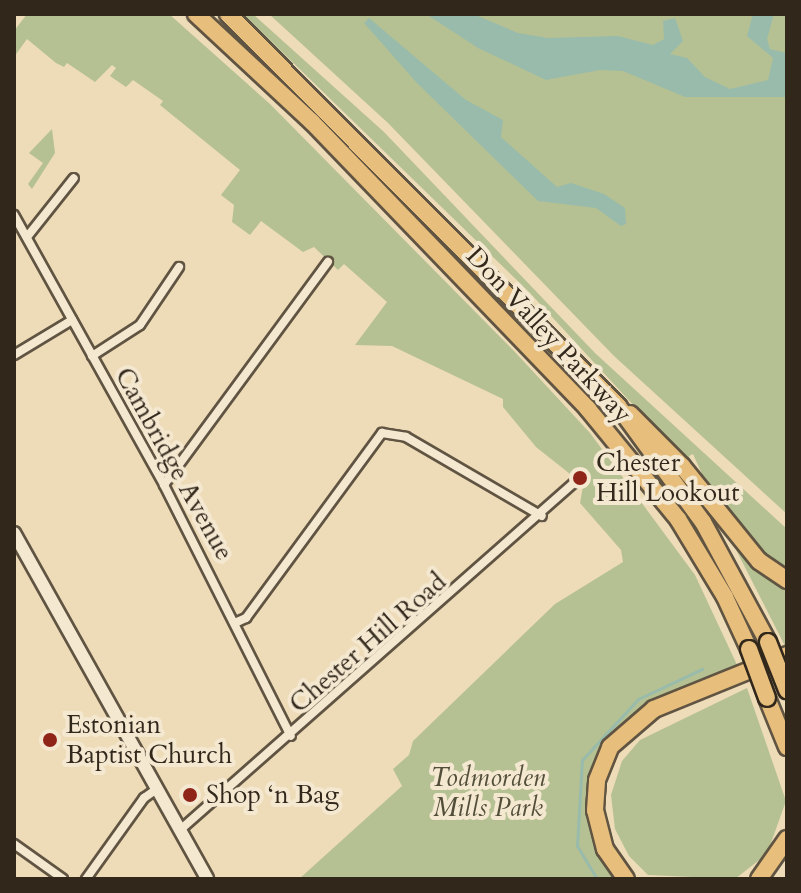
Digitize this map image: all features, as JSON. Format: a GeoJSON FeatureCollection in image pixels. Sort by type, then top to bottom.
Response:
{"type":"FeatureCollection","features":[{"type":"Feature","properties":{"kind":"highway","name":"Don Valley Parkway"},"geometry":{"type":"LineString","coordinates":[[196,14],[312,122],[588,409],[678,519],[725,597],[749,649],[785,742],[787,761]]}},
{"type":"Feature","properties":{"kind":"highway","name":"Don Valley Parkway"},"geometry":{"type":"LineString","coordinates":[[228,14],[618,406],[703,522],[768,642],[787,690]]}},
{"type":"Feature","properties":{"kind":"highway"},"geometry":{"type":"LineString","coordinates":[[618,406],[645,424],[759,561],[787,580]]}},
{"type":"Feature","properties":{"kind":"highway"},"geometry":{"type":"LineString","coordinates":[[626,879],[605,849],[596,823],[595,789],[610,747],[654,709],[787,655]]}},
{"type":"Feature","properties":{"kind":"highway"},"geometry":{"type":"LineString","coordinates":[[640,879],[616,850],[604,814],[608,774],[624,743],[653,720],[787,665]]}},
{"type":"Feature","properties":{"kind":"highway"},"geometry":{"type":"LineString","coordinates":[[759,879],[787,839]]}},
{"type":"Feature","properties":{"kind":"main road"},"geometry":{"type":"LineString","coordinates":[[14,533],[207,879]]}},
{"type":"Feature","properties":{"kind":"street"},"geometry":{"type":"LineString","coordinates":[[27,237],[74,178]]}},
{"type":"Feature","properties":{"kind":"street","name":"Cambridge Avenue"},"geometry":{"type":"LineString","coordinates":[[14,215],[237,622],[291,736]]}},
{"type":"Feature","properties":{"kind":"street"},"geometry":{"type":"LineString","coordinates":[[164,485],[328,262]]}},
{"type":"Feature","properties":{"kind":"street"},"geometry":{"type":"LineString","coordinates":[[92,356],[140,325],[179,267]]}},
{"type":"Feature","properties":{"kind":"street"},"geometry":{"type":"LineString","coordinates":[[14,355],[72,320]]}},
{"type":"Feature","properties":{"kind":"street"},"geometry":{"type":"LineString","coordinates":[[237,622],[246,618],[382,433],[406,437],[542,516]]}},
{"type":"Feature","properties":{"kind":"street","name":"Chester Hill Road"},"geometry":{"type":"LineString","coordinates":[[180,830],[542,516],[577,480]]}},
{"type":"Feature","properties":{"kind":"street"},"geometry":{"type":"LineString","coordinates":[[86,879],[144,798],[157,789]]}},
{"type":"Feature","properties":{"kind":"street"},"geometry":{"type":"LineString","coordinates":[[14,844],[63,879]]}},
{"type":"Feature","properties":{"kind":"green space","name":"Todmorden Mills Park"},"geometry":{"type":"Polygon","coordinates":[[[27,14],[169,14],[270,104],[514,351],[590,433],[695,575],[738,667],[648,707],[607,742],[590,789],[619,879],[299,879],[402,786],[393,769],[409,755],[413,741],[555,604],[623,562],[621,550],[580,503],[585,475],[570,474],[536,447],[503,407],[503,399],[392,346],[355,345],[387,302],[344,264],[338,270],[314,247],[303,252],[261,221],[250,235],[232,222],[234,205],[221,195],[240,170],[160,105],[163,101],[133,80],[126,87],[110,76],[116,68],[112,65],[95,82],[67,63],[64,67],[56,63],[27,39],[14,57],[14,31],[27,14]]]}},
{"type":"Feature","properties":{"kind":"green space"},"geometry":{"type":"Polygon","coordinates":[[[243,14],[253,14],[384,132],[595,353],[787,529],[787,571],[764,555],[706,483],[693,454],[689,456],[694,471],[530,293],[243,14]]]}},
{"type":"Feature","properties":{"kind":"green space"},"geometry":{"type":"Polygon","coordinates":[[[269,14],[787,14],[787,514],[614,356],[388,123],[269,14]]]}},
{"type":"Feature","properties":{"kind":"green space"},"geometry":{"type":"Polygon","coordinates":[[[52,129],[55,153],[32,189],[28,184],[43,163],[29,153],[52,129]]]}},
{"type":"Feature","properties":{"kind":"green space"},"geometry":{"type":"Polygon","coordinates":[[[725,528],[768,579],[787,589],[787,650],[725,528]]]}},
{"type":"Feature","properties":{"kind":"green space"},"geometry":{"type":"Polygon","coordinates":[[[747,688],[786,801],[767,854],[735,879],[648,875],[629,856],[615,829],[611,795],[622,761],[640,740],[747,688]]]}},
{"type":"Feature","properties":{"kind":"shaded area"},"geometry":{"type":"Polygon","coordinates":[[[426,14],[473,14],[518,33],[548,38],[618,36],[653,45],[664,39],[663,21],[675,18],[683,41],[670,54],[687,58],[705,77],[730,89],[768,80],[773,58],[747,36],[753,14],[774,14],[767,39],[770,49],[787,53],[787,97],[685,97],[623,71],[600,70],[546,80],[478,48],[426,14]]]}},
{"type":"Feature","properties":{"kind":"shaded area"},"geometry":{"type":"Polygon","coordinates":[[[369,18],[466,100],[503,120],[501,137],[557,187],[571,183],[604,194],[625,208],[626,224],[621,226],[596,208],[538,201],[416,82],[364,23],[369,18]]]}},
{"type":"Feature","properties":{"kind":"waterway"},"geometry":{"type":"LineString","coordinates":[[597,879],[577,846],[582,760],[638,699],[702,669]]}},
{"type":"Feature","properties":{"kind":"place","name":"Chester Hill Lookout"},"geometry":{"type":"Point","coordinates":[580,478]}},
{"type":"Feature","properties":{"kind":"place","name":"Estonian Baptist Church"},"geometry":{"type":"Point","coordinates":[50,740]}},
{"type":"Feature","properties":{"kind":"place","name":"Shop ‘n Bag"},"geometry":{"type":"Point","coordinates":[190,795]}}]}
